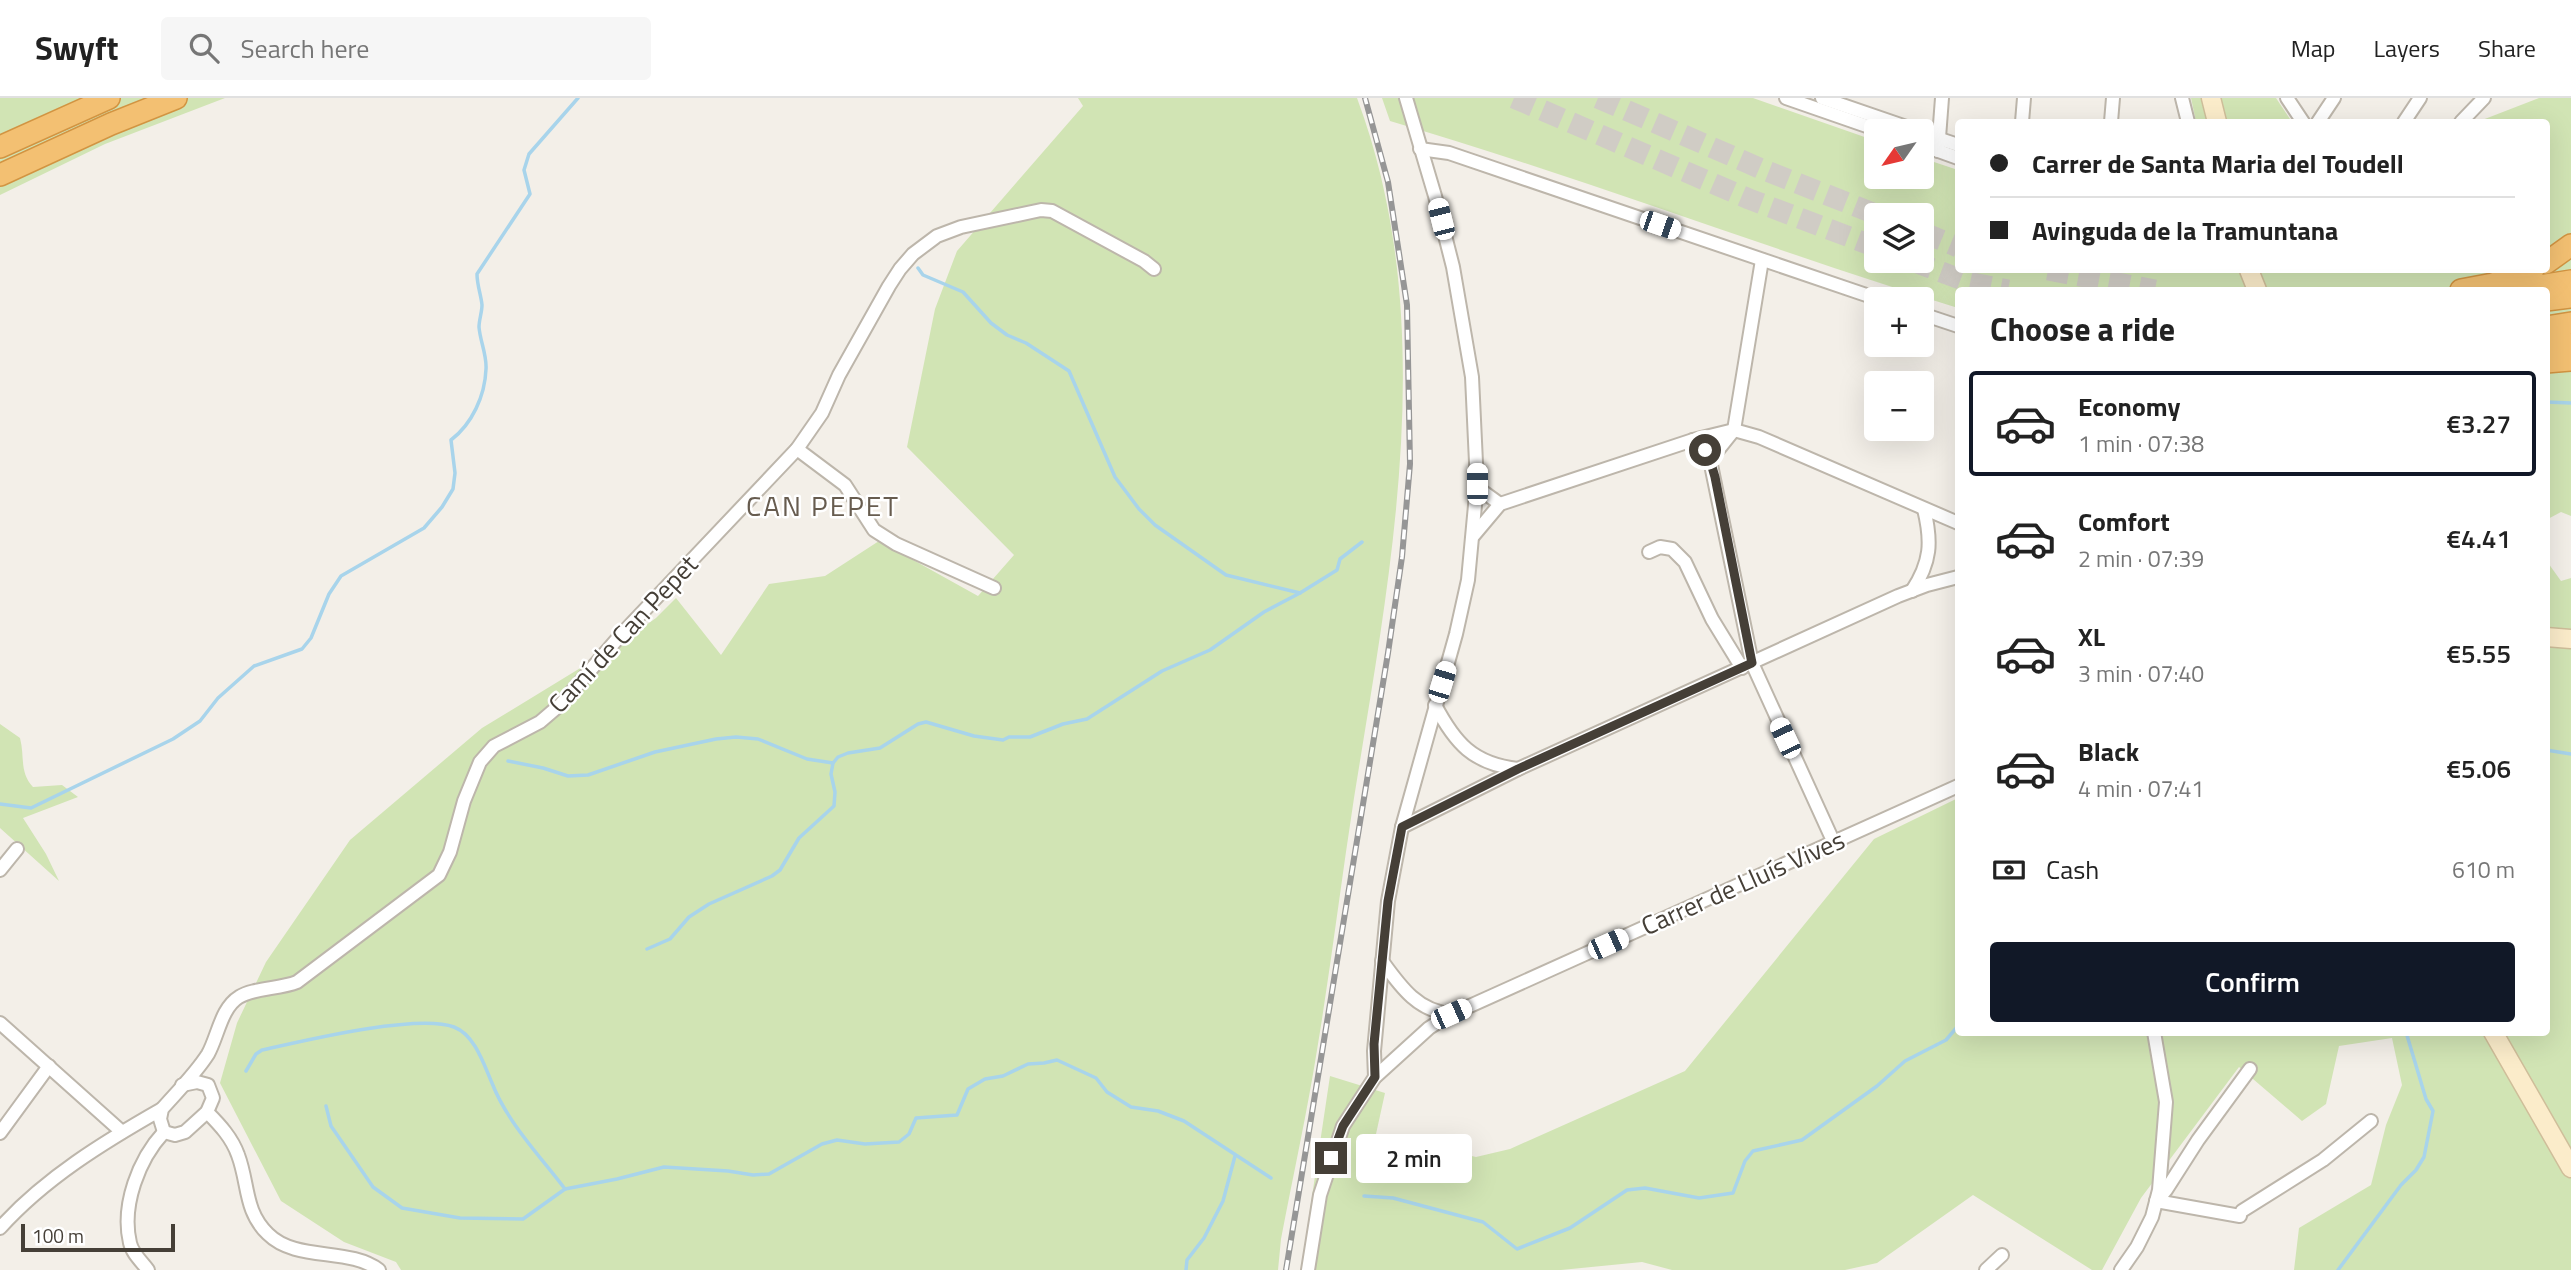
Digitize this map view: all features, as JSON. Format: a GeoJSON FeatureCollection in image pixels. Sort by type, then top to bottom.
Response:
{"type":"FeatureCollection","features":[{"type":"Feature","properties":{"kind":"highway"},"geometry":{"type":"LineString","coordinates":[[0,147],[108,98]]}},
{"type":"Feature","properties":{"kind":"highway"},"geometry":{"type":"LineString","coordinates":[[0,175],[111,124],[176,98]]}},
{"type":"Feature","properties":{"kind":"highway"},"geometry":{"type":"LineString","coordinates":[[2550,260],[2571,245]]}},
{"type":"Feature","properties":{"kind":"highway"},"geometry":{"type":"LineString","coordinates":[[2477,287],[2524,273]]}},
{"type":"Feature","properties":{"kind":"highway"},"geometry":{"type":"LineString","coordinates":[[2532,287],[2571,281]]}},
{"type":"Feature","properties":{"kind":"highway"},"geometry":{"type":"LineString","coordinates":[[2550,300],[2571,297]]}},
{"type":"Feature","properties":{"kind":"highway"},"geometry":{"type":"LineString","coordinates":[[2571,323],[2555,343],[2571,360]]}},
{"type":"Feature","properties":{"kind":"street"},"geometry":{"type":"LineString","coordinates":[[1786,98],[1864,125]]}},
{"type":"Feature","properties":{"kind":"street"},"geometry":{"type":"LineString","coordinates":[[1822,98],[1882,119]]}},
{"type":"Feature","properties":{"kind":"street"},"geometry":{"type":"LineString","coordinates":[[1862,112],[1863,98]]}},
{"type":"Feature","properties":{"kind":"street"},"geometry":{"type":"LineString","coordinates":[[1939,145],[1942,98]]}},
{"type":"Feature","properties":{"kind":"street"},"geometry":{"type":"LineString","coordinates":[[2022,119],[2024,98]]}},
{"type":"Feature","properties":{"kind":"street"},"geometry":{"type":"LineString","coordinates":[[2111,119],[2113,98]]}},
{"type":"Feature","properties":{"kind":"street"},"geometry":{"type":"LineString","coordinates":[[2182,98],[2187,119]]}},
{"type":"Feature","properties":{"kind":"street"},"geometry":{"type":"LineString","coordinates":[[2211,98],[2216,119]]}},
{"type":"Feature","properties":{"kind":"street"},"geometry":{"type":"LineString","coordinates":[[2287,98],[2302,119]]}},
{"type":"Feature","properties":{"kind":"street"},"geometry":{"type":"LineString","coordinates":[[2320,119],[2334,98]]}},
{"type":"Feature","properties":{"kind":"street"},"geometry":{"type":"LineString","coordinates":[[2406,119],[2420,98]]}},
{"type":"Feature","properties":{"kind":"street"},"geometry":{"type":"LineString","coordinates":[[2464,119],[2484,98]]}},
{"type":"Feature","properties":{"kind":"street"},"geometry":{"type":"LineString","coordinates":[[1375,1077],[1374,1051],[1388,901],[1402,827],[1456,634],[1468,580],[1477,484],[1472,377],[1452,267],[1407,100]]}},
{"type":"Feature","properties":{"kind":"street"},"geometry":{"type":"LineString","coordinates":[[1934,142],[1955,156]]}},
{"type":"Feature","properties":{"kind":"street"},"geometry":{"type":"LineString","coordinates":[[1934,145],[1955,145]]}},
{"type":"Feature","properties":{"kind":"street"},"geometry":{"type":"LineString","coordinates":[[1420,149],[1448,153],[1864,294]]}},
{"type":"Feature","properties":{"kind":"street","name":"Camí de Can Pepet"},"geometry":{"type":"LineString","coordinates":[[182,1085],[207,1055],[230,1005],[236,998],[297,982],[434,880],[444,867],[450,852],[464,801],[481,762],[494,746],[541,722],[561,704],[618,636],[797,449],[822,413],[839,375],[900,269],[913,254],[937,236],[961,227],[1041,210],[1052,212],[1144,261],[1154,269]]}},
{"type":"Feature","properties":{"kind":"street"},"geometry":{"type":"LineString","coordinates":[[1710,460],[1734,429],[1762,260]]}},
{"type":"Feature","properties":{"kind":"street"},"geometry":{"type":"LineString","coordinates":[[1934,318],[1955,325]]}},
{"type":"Feature","properties":{"kind":"street"},"geometry":{"type":"LineString","coordinates":[[1474,535],[1500,504],[1734,429],[1759,437],[1955,522]]}},
{"type":"Feature","properties":{"kind":"street"},"geometry":{"type":"LineString","coordinates":[[1693,440],[1705,450],[1710,460],[1747,666]]}},
{"type":"Feature","properties":{"kind":"street"},"geometry":{"type":"LineString","coordinates":[[797,449],[845,485],[874,530],[896,544],[993,588]]}},
{"type":"Feature","properties":{"kind":"street"},"geometry":{"type":"LineString","coordinates":[[1477,484],[1500,504]]}},
{"type":"Feature","properties":{"kind":"street"},"geometry":{"type":"LineString","coordinates":[[1912,591],[1921,577],[1931,545],[1924,509]]}},
{"type":"Feature","properties":{"kind":"street"},"geometry":{"type":"LineString","coordinates":[[1648,552],[1660,547],[1672,549],[1685,562],[1712,619],[1747,666],[1834,843]]}},
{"type":"Feature","properties":{"kind":"street"},"geometry":{"type":"LineString","coordinates":[[1402,827],[1518,769],[1912,591],[1955,578]]}},
{"type":"Feature","properties":{"kind":"street"},"geometry":{"type":"LineString","coordinates":[[2550,636],[2571,639]]}},
{"type":"Feature","properties":{"kind":"street"},"geometry":{"type":"LineString","coordinates":[[1435,705],[1450,733],[1467,750],[1501,767],[1518,769]]}},
{"type":"Feature","properties":{"kind":"street","name":"Carrer de Lluís Vives"},"geometry":{"type":"LineString","coordinates":[[1308,1270],[1320,1195],[1343,1126],[1375,1077],[1429,1028],[1451,1014],[1955,787]]}},
{"type":"Feature","properties":{"kind":"street"},"geometry":{"type":"LineString","coordinates":[[1409,799],[1415,811],[1429,812]]}},
{"type":"Feature","properties":{"kind":"street"},"geometry":{"type":"LineString","coordinates":[[0,870],[17,849]]}},
{"type":"Feature","properties":{"kind":"street"},"geometry":{"type":"LineString","coordinates":[[1382,961],[1408,995],[1439,1013],[1451,1014]]}},
{"type":"Feature","properties":{"kind":"street"},"geometry":{"type":"LineString","coordinates":[[0,1023],[122,1132]]}},
{"type":"Feature","properties":{"kind":"street"},"geometry":{"type":"LineString","coordinates":[[2121,1270],[2137,1247],[2152,1217],[2156,1201],[2166,1102],[2155,1036]]}},
{"type":"Feature","properties":{"kind":"street"},"geometry":{"type":"LineString","coordinates":[[2495,1036],[2571,1168]]}},
{"type":"Feature","properties":{"kind":"street","name":"Camí de Can Pepet"},"geometry":{"type":"LineString","coordinates":[[207,1055],[204,1074],[208,1085]]}},
{"type":"Feature","properties":{"kind":"street"},"geometry":{"type":"LineString","coordinates":[[0,1133],[49,1066]]}},
{"type":"Feature","properties":{"kind":"street"},"geometry":{"type":"LineString","coordinates":[[2156,1201],[2250,1069]]}},
{"type":"Feature","properties":{"kind":"street"},"geometry":{"type":"LineString","coordinates":[[0,1228],[40,1189],[122,1132],[162,1108],[182,1085],[197,1082],[208,1085],[213,1098],[207,1112],[185,1132],[175,1135],[144,1119]]}},
{"type":"Feature","properties":{"kind":"street"},"geometry":{"type":"LineString","coordinates":[[148,1270],[133,1252],[130,1243],[130,1199],[153,1144],[163,1128],[162,1108]]}},
{"type":"Feature","properties":{"kind":"street"},"geometry":{"type":"LineString","coordinates":[[207,1112],[223,1129],[238,1156],[252,1215],[269,1236],[298,1250],[336,1255],[379,1270]]}},
{"type":"Feature","properties":{"kind":"street"},"geometry":{"type":"LineString","coordinates":[[2156,1201],[2241,1213],[2335,1152],[2371,1121]]}},
{"type":"Feature","properties":{"kind":"street"},"geometry":{"type":"LineString","coordinates":[[1986,1270],[2002,1255]]}},
{"type":"Feature","properties":{"kind":"green space"},"geometry":{"type":"Polygon","coordinates":[[[0,98],[225,98],[105,144],[0,195],[0,98]]]}},
{"type":"Feature","properties":{"kind":"green space"},"geometry":{"type":"Polygon","coordinates":[[[1078,98],[1357,98],[1383,183],[1397,270],[1403,358],[1401,446],[1393,535],[1322,1018],[1281,1239],[1278,1270],[401,1270],[396,1262],[344,1242],[281,1201],[220,1083],[237,1023],[266,962],[350,840],[482,728],[618,645],[656,618],[676,598],[721,655],[769,584],[825,576],[879,541],[978,596],[1014,555],[907,447],[935,309],[957,251],[1083,106],[1078,98]]]}},
{"type":"Feature","properties":{"kind":"green space"},"geometry":{"type":"Polygon","coordinates":[[[1382,98],[1753,98],[1864,137],[1864,189],[1934,189],[1934,162],[1955,169],[1955,273],[2550,273],[2550,119],[2485,119],[2539,98],[2571,98],[2571,516],[2561,512],[2550,518],[2550,287],[1955,287],[1955,307],[1934,300],[1934,287],[1893,287],[1390,121],[1382,98]]]}},
{"type":"Feature","properties":{"kind":"green space"},"geometry":{"type":"Polygon","coordinates":[[[2191,98],[2276,98],[2290,119],[2195,119],[2191,98]]]}},
{"type":"Feature","properties":{"kind":"green space"},"geometry":{"type":"Polygon","coordinates":[[[2550,566],[2561,581],[2571,578],[2571,1270],[2294,1270],[2299,1228],[2371,1185],[2386,1125],[2402,1085],[2392,1038],[2339,1046],[2326,1104],[2302,1121],[2239,1067],[2141,1198],[2102,1270],[2092,1270],[1973,1195],[1877,1263],[1845,1270],[1672,1270],[1642,1262],[1561,1270],[1301,1270],[1330,1076],[1385,1093],[1376,1134],[1476,1157],[1510,1149],[1685,1071],[1874,839],[1955,799],[1955,1036],[2550,1036],[2550,566]]]}},
{"type":"Feature","properties":{"kind":"green space"},"geometry":{"type":"Polygon","coordinates":[[[0,724],[20,738],[24,770],[33,787],[62,785],[78,797],[23,818],[46,854],[59,881],[0,828],[0,724]]]}},
{"type":"Feature","properties":{"kind":"waterway"},"geometry":{"type":"LineString","coordinates":[[0,804],[31,808],[173,739],[200,721],[218,698],[254,666],[302,649],[311,638],[329,594],[341,576],[424,528],[442,507],[453,489],[455,473],[451,440],[471,418],[485,379],[485,358],[479,327],[482,305],[477,274],[530,194],[524,170],[529,154],[578,98]]}},
{"type":"Feature","properties":{"kind":"waterway"},"geometry":{"type":"LineString","coordinates":[[918,268],[923,275],[963,292],[991,323],[1007,335],[1026,343],[1069,371],[1115,477],[1139,509],[1155,525],[1226,575],[1300,593],[1337,570],[1340,559],[1362,542]]}},
{"type":"Feature","properties":{"kind":"waterway"},"geometry":{"type":"LineString","coordinates":[[2550,402],[2571,403]]}},
{"type":"Feature","properties":{"kind":"waterway"},"geometry":{"type":"LineString","coordinates":[[647,949],[670,939],[689,917],[709,904],[780,870],[799,838],[834,806],[835,792],[831,774],[833,763],[838,757],[880,748],[918,724],[926,722],[974,736],[1003,740],[1009,737],[1030,737],[1063,724],[1087,719],[1162,671],[1210,650],[1264,612],[1300,593]]}},
{"type":"Feature","properties":{"kind":"waterway"},"geometry":{"type":"LineString","coordinates":[[508,761],[568,776],[588,775],[655,752],[736,737],[758,739],[807,759],[833,763]]}},
{"type":"Feature","properties":{"kind":"waterway"},"geometry":{"type":"LineString","coordinates":[[2550,751],[2571,754]]}},
{"type":"Feature","properties":{"kind":"waterway"},"geometry":{"type":"LineString","coordinates":[[246,1071],[256,1054],[262,1050],[304,1041],[414,1023],[454,1027],[473,1043],[506,1111],[565,1189],[664,1167],[769,1174],[822,1144],[837,1140],[865,1144],[899,1142],[909,1134],[916,1118],[957,1115],[968,1089],[985,1079],[1003,1076],[1028,1064],[1057,1060],[1096,1078],[1107,1092],[1131,1107],[1158,1111],[1184,1121],[1271,1178]]}},
{"type":"Feature","properties":{"kind":"waterway"},"geometry":{"type":"LineString","coordinates":[[1364,1196],[1393,1198],[1483,1222],[1517,1249],[1570,1228],[1627,1190],[1645,1188],[1699,1198],[1733,1193],[1745,1161],[1753,1151],[1802,1140],[1877,1086],[1905,1061],[1946,1040],[1955,1030]]}},
{"type":"Feature","properties":{"kind":"waterway"},"geometry":{"type":"LineString","coordinates":[[2338,1270],[2424,1157],[2433,1111],[2426,1099],[2407,1036]]}},
{"type":"Feature","properties":{"kind":"waterway"},"geometry":{"type":"LineString","coordinates":[[326,1106],[331,1126],[373,1187],[402,1208],[460,1218],[523,1219],[565,1189]]}},
{"type":"Feature","properties":{"kind":"waterway"},"geometry":{"type":"LineString","coordinates":[[1186,1270],[1187,1260],[1204,1238],[1223,1201],[1235,1156]]}},
{"type":"Feature","properties":{"kind":"tunnel"},"geometry":{"type":"LineString","coordinates":[[1514,98],[1749,199],[1864,242]]}},
{"type":"Feature","properties":{"kind":"tunnel"},"geometry":{"type":"LineString","coordinates":[[1598,98],[1764,170],[1864,209]]}},
{"type":"Feature","properties":{"kind":"tunnel"},"geometry":{"type":"LineString","coordinates":[[1934,237],[1955,246]]}},
{"type":"Feature","properties":{"kind":"tunnel"},"geometry":{"type":"LineString","coordinates":[[1934,269],[1968,282],[1993,287]]}},
{"type":"Feature","properties":{"kind":"tunnel"},"geometry":{"type":"LineString","coordinates":[[2064,273],[2139,287]]}},
{"type":"Feature","properties":{"kind":"railway"},"geometry":{"type":"LineString","coordinates":[[1286,1270],[1388,653],[1402,557],[1410,464],[1407,305],[1388,182],[1365,98]]}},
{"type":"Feature","properties":{"kind":"district","name":"CAN PEPET"},"geometry":{"type":"Point","coordinates":[823,506]}},
{"type":"Feature","properties":{"kind":"route"},"geometry":{"type":"LineString","coordinates":[[1331,1158],[1343,1126],[1375,1077],[1374,1044],[1388,901],[1402,827],[1518,769],[1752,663],[1715,477],[1705,450]]}}]}
